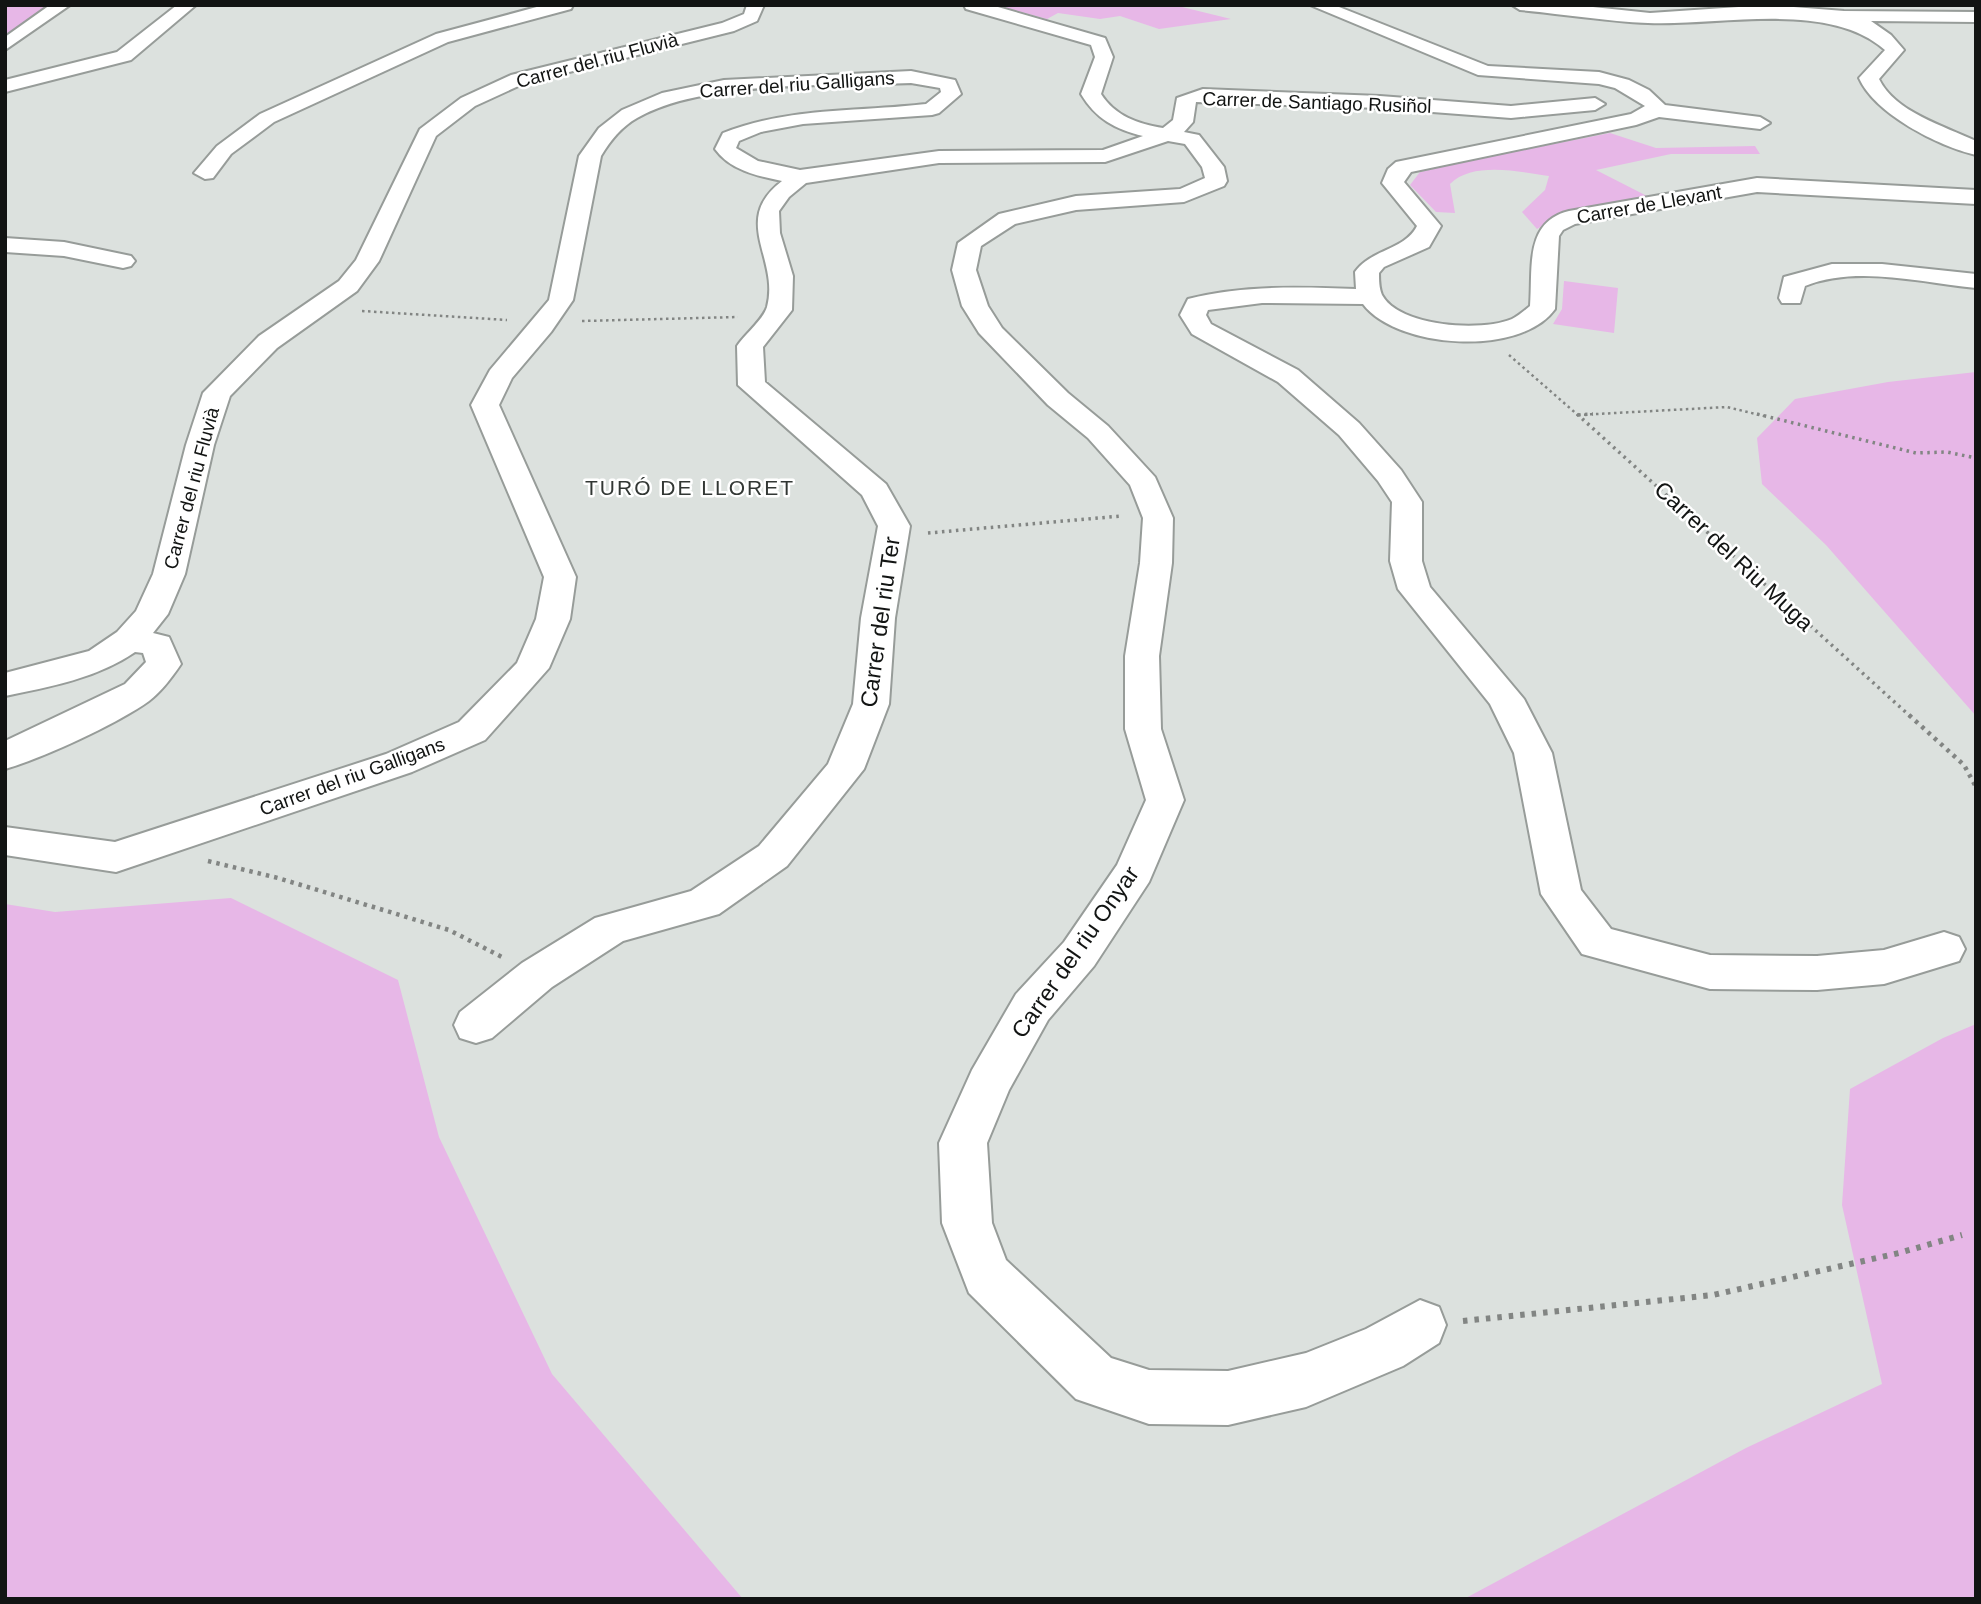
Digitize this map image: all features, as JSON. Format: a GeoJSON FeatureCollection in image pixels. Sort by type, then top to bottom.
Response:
{"type":"FeatureCollection","features":[{"type":"Feature","properties":{"kind":"street"},"geometry":{"type":"LineString","coordinates":[[5,45],[62,5]]}},
{"type":"Feature","properties":{"kind":"street"},"geometry":{"type":"LineString","coordinates":[[5,86],[124,56],[188,5]]}},
{"type":"Feature","properties":{"kind":"street"},"geometry":{"type":"LineString","coordinates":[[205,173],[224,150],[267,118],[442,38],[565,5]]}},
{"type":"Feature","properties":{"kind":"street","name":"Carrer del riu Fluvià"},"geometry":{"type":"LineString","coordinates":[[5,685],[49,676],[101,659],[130,640],[151,614],[169,575],[200,445],[217,393],[268,342],[348,286],[366,261],[427,133],[452,112],[517,79],[728,27],[751,16],[756,5]]}},
{"type":"Feature","properties":{"kind":"street"},"geometry":{"type":"LineString","coordinates":[[972,5],[1100,42],[1104,57],[1091,94],[1097,106],[1111,117],[1137,130],[1167,135]]}},
{"type":"Feature","properties":{"kind":"street"},"geometry":{"type":"LineString","coordinates":[[1318,5],[1485,71],[1600,78],[1648,102],[1760,123]]}},
{"type":"Feature","properties":{"kind":"street"},"geometry":{"type":"LineString","coordinates":[[1520,5],[1650,18],[1790,9],[1844,16],[1976,17]]}},
{"type":"Feature","properties":{"kind":"street"},"geometry":{"type":"LineString","coordinates":[[1844,16],[1869,26],[1885,37],[1895,50],[1869,78],[1871,90],[1889,105],[1976,149]]}},
{"type":"Feature","properties":{"kind":"street","name":"Carrer del riu Galligans"},"geometry":{"type":"LineString","coordinates":[[5,841],[116,857],[399,762],[472,731],[532,668],[553,620],[560,577],[485,405],[491,387],[503,369],[547,322],[561,300],[590,156],[606,132],[629,114],[669,97],[724,86],[911,77],[948,84],[951,94],[932,109],[778,122],[748,128],[730,137],[725,149],[736,160],[762,171],[800,177]]}},
{"type":"Feature","properties":{"kind":"street","name":"Carrer de Santiago Rusiñol"},"geometry":{"type":"LineString","coordinates":[[1167,135],[1183,122],[1184,103],[1189,98],[1203,95],[1380,102],[1511,113],[1648,102]]}},
{"type":"Feature","properties":{"kind":"street"},"geometry":{"type":"LineString","coordinates":[[1648,102],[1651,113],[1636,119],[1404,167],[1396,174],[1393,183],[1429,226],[1421,242],[1376,262],[1367,272],[1371,297],[1277,294],[1230,297],[1197,304],[1193,315],[1201,330],[1288,376],[1349,429],[1396,484],[1407,502],[1406,561],[1415,589],[1506,699],[1533,753],[1562,894],[1597,942],[1710,972],[1816,973],[1871,968],[1944,949]]}},
{"type":"Feature","properties":{"kind":"street"},"geometry":{"type":"LineString","coordinates":[[800,177],[939,157],[1105,156],[1167,135]]}},
{"type":"Feature","properties":{"kind":"street","name":"Carrer del riu Onyar"},"geometry":{"type":"LineString","coordinates":[[1167,135],[1192,139],[1213,167],[1216,181],[1184,195],[1076,203],[1007,219],[970,243],[964,270],[975,306],[992,333],[1058,399],[1098,432],[1144,483],[1156,513],[1156,563],[1142,656],[1143,729],[1165,800],[1135,871],[1079,954],[1032,1007],[988,1084],[963,1143],[967,1223],[987,1276],[1085,1371],[1095,1380],[1149,1396],[1228,1398],[1306,1380],[1384,1348],[1420,1325]]}},
{"type":"Feature","properties":{"kind":"street","name":"Carrer del riu Ter"},"geometry":{"type":"LineString","coordinates":[[476,1025],[537,975],[610,929],[704,903],[774,856],[845,769],[871,704],[878,618],[894,526],[875,490],[751,385],[750,346],[779,310],[781,276],[768,233],[768,211],[781,192],[800,177]]}},
{"type":"Feature","properties":{"kind":"street","name":"Carrer de Llevant"},"geometry":{"type":"LineString","coordinates":[[1371,297],[1396,318],[1425,328],[1485,334],[1523,324],[1542,309],[1547,236],[1554,225],[1569,218],[1757,185],[1976,197]]}},
{"type":"Feature","properties":{"kind":"street"},"geometry":{"type":"LineString","coordinates":[[5,245],[64,249],[123,261]]}},
{"type":"Feature","properties":{"kind":"street"},"geometry":{"type":"LineString","coordinates":[[1791,298],[1793,282],[1808,274],[1837,269],[1976,281]]}},
{"type":"Feature","properties":{"kind":"street"},"geometry":{"type":"LineString","coordinates":[[5,756],[94,716],[138,692],[164,664],[157,645],[130,640]]}},
{"type":"Feature","properties":{"kind":"path"},"geometry":{"type":"LineString","coordinates":[[320,308],[547,322],[774,316]]}},
{"type":"Feature","properties":{"kind":"path","name":"Carrer del Riu Muga"},"geometry":{"type":"LineString","coordinates":[[1485,334],[1626,457],[1964,765],[1976,787]]}},
{"type":"Feature","properties":{"kind":"path"},"geometry":{"type":"LineString","coordinates":[[1577,415],[1727,407],[1916,453],[1947,452],[1976,458]]}},
{"type":"Feature","properties":{"kind":"path"},"geometry":{"type":"LineString","coordinates":[[892,536],[1156,513]]}},
{"type":"Feature","properties":{"kind":"path"},"geometry":{"type":"LineString","coordinates":[[146,847],[278,878],[449,930],[537,975]]}},
{"type":"Feature","properties":{"kind":"path"},"geometry":{"type":"LineString","coordinates":[[1420,1325],[1713,1295],[1899,1253],[1962,1235]]}},
{"type":"Feature","properties":{"kind":"shaded area"},"geometry":{"type":"Polygon","coordinates":[[[5,5],[53,5],[5,37],[5,5]]]}},
{"type":"Feature","properties":{"kind":"shaded area"},"geometry":{"type":"Polygon","coordinates":[[[996,5],[1174,5],[1231,19],[1159,29],[1120,16],[1100,19],[1058,13],[1047,19],[996,5]]]}},
{"type":"Feature","properties":{"kind":"shaded area"},"geometry":{"type":"Polygon","coordinates":[[[1610,133],[1656,148],[1755,146],[1760,154],[1671,154],[1596,170],[1647,196],[1568,210],[1537,229],[1522,212],[1545,190],[1549,176],[1497,170],[1471,172],[1450,184],[1455,213],[1436,212],[1410,185],[1420,172],[1610,133]]]}},
{"type":"Feature","properties":{"kind":"shaded area"},"geometry":{"type":"Polygon","coordinates":[[[1564,281],[1618,288],[1614,333],[1553,324],[1562,309],[1564,281]]]}},
{"type":"Feature","properties":{"kind":"shaded area"},"geometry":{"type":"Polygon","coordinates":[[[1976,372],[1976,716],[1826,545],[1762,484],[1757,438],[1795,399],[1888,382],[1976,372]]]}},
{"type":"Feature","properties":{"kind":"shaded area"},"geometry":{"type":"Polygon","coordinates":[[[231,898],[398,980],[439,1137],[552,1374],[743,1599],[5,1599],[5,904],[55,912],[231,898]]]}},
{"type":"Feature","properties":{"kind":"shaded area"},"geometry":{"type":"Polygon","coordinates":[[[1976,1024],[1976,1599],[1464,1599],[1746,1448],[1882,1384],[1842,1205],[1850,1089],[1943,1038],[1976,1024]]]}},
{"type":"Feature","properties":{"kind":"district","name":"TURÓ DE LLORET"},"geometry":{"type":"Point","coordinates":[690,488]}}]}
